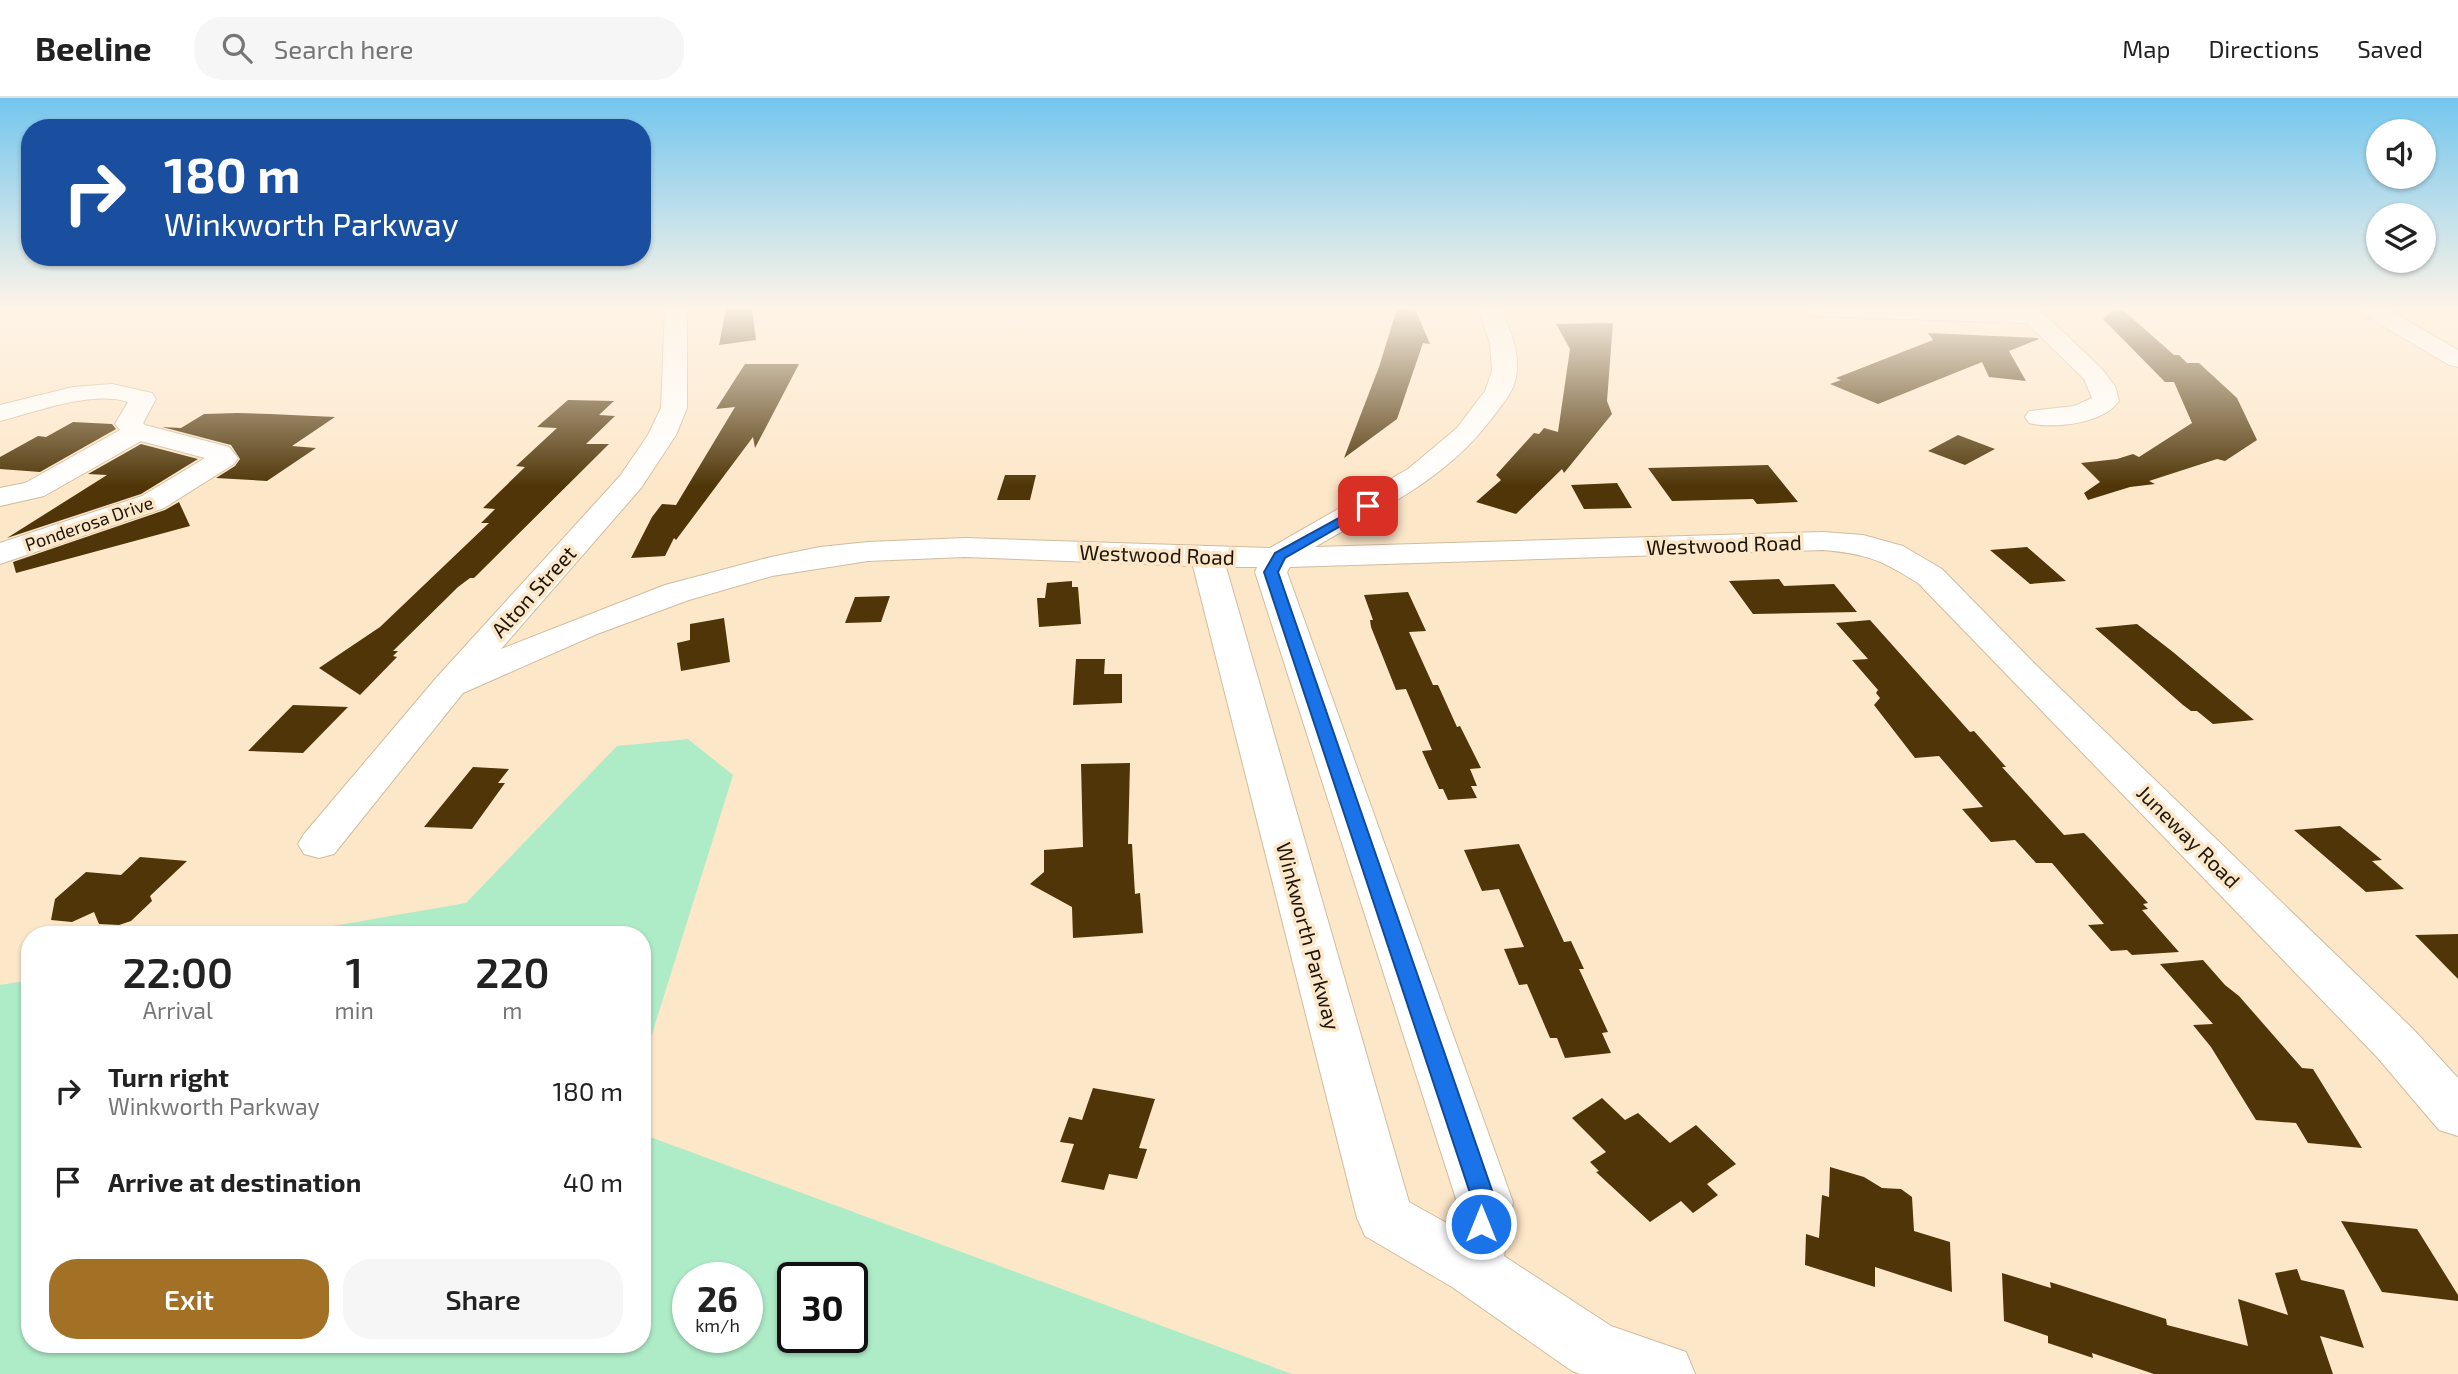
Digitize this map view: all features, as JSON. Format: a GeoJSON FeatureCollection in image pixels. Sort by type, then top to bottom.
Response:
{"type":"FeatureCollection","features":[{"type":"Feature","properties":{"kind":"street","name":"Alton Street"},"geometry":{"type":"LineString","coordinates":[[319,844],[450,685],[631,482],[662,435],[674,408],[675,369]]}},
{"type":"Feature","properties":{"kind":"street"},"geometry":{"type":"LineString","coordinates":[[1473,1268],[1485,1202],[1271,572],[1279,556],[1391,494],[1454,450],[1476,425],[1502,383],[1504,369]]}},
{"type":"Feature","properties":{"kind":"street"},"geometry":{"type":"LineString","coordinates":[[2038,417],[2094,410],[2106,401],[2102,386],[2087,369]]}},
{"type":"Feature","properties":{"kind":"street"},"geometry":{"type":"LineString","coordinates":[[0,413],[73,396],[110,391],[132,393],[144,399],[129,424],[138,431],[34,490],[0,497]]}},
{"type":"Feature","properties":{"kind":"street","name":"Ponderosa Drive"},"geometry":{"type":"LineString","coordinates":[[0,554],[153,502],[224,458],[219,453],[138,431]]}},
{"type":"Feature","properties":{"kind":"street","name":"Westwood Road"},"geometry":{"type":"LineString","coordinates":[[450,685],[614,613],[681,590],[820,557],[880,550],[966,547],[1207,557],[1405,555],[1823,541],[1863,544],[1892,553],[1913,564]]}},
{"type":"Feature","properties":{"kind":"street","name":"Winkworth Parkway"},"geometry":{"type":"LineString","coordinates":[[1207,557],[1385,1218],[1473,1268],[1594,1350],[1664,1374]]}},
{"type":"Feature","properties":{"kind":"street","name":"Juneway Road"},"geometry":{"type":"LineString","coordinates":[[1913,564],[1930,576],[2024,674],[2151,797],[2395,1043],[2458,1114]]}},
{"type":"Feature","properties":{"kind":"street","name":"Westwood Road"},"geometry":{"type":"LineString","coordinates":[[528,595],[563,606],[614,613]]}},
{"type":"Feature","properties":{"kind":"green space"},"geometry":{"type":"Polygon","coordinates":[[[688,739],[733,775],[651,1037],[651,926],[333,926],[466,903],[617,746],[688,739]]]}},
{"type":"Feature","properties":{"kind":"green space"},"geometry":{"type":"Polygon","coordinates":[[[21,982],[21,1353],[651,1353],[651,1137],[1292,1374],[0,1374],[0,985],[21,982]]]}},
{"type":"Feature","properties":{"kind":"building"},"geometry":{"type":"Polygon","coordinates":[[[742,369],[797,369],[755,448],[753,437],[676,540],[674,538],[665,556],[631,558],[652,517],[662,504],[676,505],[735,407],[716,409],[742,369]]]}},
{"type":"Feature","properties":{"kind":"building"},"geometry":{"type":"Polygon","coordinates":[[[1378,369],[1414,369],[1397,419],[1344,458],[1378,369]]]}},
{"type":"Feature","properties":{"kind":"building"},"geometry":{"type":"Polygon","coordinates":[[[1567,369],[1609,369],[1607,401],[1612,414],[1564,473],[1562,469],[1516,514],[1476,502],[1501,480],[1496,475],[1534,433],[1539,434],[1544,428],[1558,432],[1567,369]]]}},
{"type":"Feature","properties":{"kind":"building"},"geometry":{"type":"Polygon","coordinates":[[[1860,369],[1966,369],[1878,404],[1830,384],[1841,380],[1836,378],[1860,369]]]}},
{"type":"Feature","properties":{"kind":"building"},"geometry":{"type":"Polygon","coordinates":[[[1985,369],[2019,369],[2026,381],[1989,377],[1985,369]]]}},
{"type":"Feature","properties":{"kind":"building"},"geometry":{"type":"Polygon","coordinates":[[[2152,369],[2205,369],[2237,398],[2257,440],[2225,461],[2217,459],[2149,481],[2155,484],[2130,487],[2088,500],[2084,493],[2100,482],[2081,463],[2117,459],[2133,454],[2139,457],[2192,423],[2174,382],[2165,382],[2152,369]]]}},
{"type":"Feature","properties":{"kind":"building"},"geometry":{"type":"Polygon","coordinates":[[[568,400],[614,401],[599,415],[615,416],[586,444],[609,444],[474,578],[458,587],[393,651],[398,651],[393,656],[397,657],[360,695],[319,668],[380,627],[489,523],[481,523],[495,509],[483,508],[525,467],[516,466],[557,428],[537,427],[568,400]]]}},
{"type":"Feature","properties":{"kind":"building"},"geometry":{"type":"Polygon","coordinates":[[[204,414],[335,417],[292,446],[316,448],[267,481],[216,478],[235,466],[240,459],[231,445],[162,427],[181,428],[204,414]]]}},
{"type":"Feature","properties":{"kind":"building"},"geometry":{"type":"Polygon","coordinates":[[[73,422],[112,424],[116,429],[40,472],[0,469],[0,457],[38,436],[46,437],[73,422]]]}},
{"type":"Feature","properties":{"kind":"building"},"geometry":{"type":"Polygon","coordinates":[[[1958,435],[1995,449],[1965,465],[1928,451],[1958,435]]]}},
{"type":"Feature","properties":{"kind":"building"},"geometry":{"type":"Polygon","coordinates":[[[141,444],[198,459],[141,494],[7,538],[107,475],[88,474],[141,444]]]}},
{"type":"Feature","properties":{"kind":"building"},"geometry":{"type":"Polygon","coordinates":[[[1768,465],[1798,502],[1757,504],[1753,499],[1672,501],[1648,468],[1768,465]]]}},
{"type":"Feature","properties":{"kind":"building"},"geometry":{"type":"Polygon","coordinates":[[[1005,475],[1036,475],[1030,500],[997,500],[1005,475]]]}},
{"type":"Feature","properties":{"kind":"building"},"geometry":{"type":"Polygon","coordinates":[[[1617,483],[1632,508],[1584,509],[1571,485],[1617,483]]]}},
{"type":"Feature","properties":{"kind":"building"},"geometry":{"type":"Polygon","coordinates":[[[179,502],[190,526],[16,573],[13,562],[165,510],[179,502]]]}},
{"type":"Feature","properties":{"kind":"building"},"geometry":{"type":"Polygon","coordinates":[[[2027,547],[2066,581],[2030,584],[1990,550],[2027,547]]]}},
{"type":"Feature","properties":{"kind":"building"},"geometry":{"type":"Polygon","coordinates":[[[1779,579],[1784,586],[1834,584],[1857,612],[1753,614],[1729,581],[1779,579]]]}},
{"type":"Feature","properties":{"kind":"building"},"geometry":{"type":"Polygon","coordinates":[[[1072,581],[1072,587],[1078,587],[1081,624],[1039,627],[1037,598],[1045,598],[1047,583],[1072,581]]]}},
{"type":"Feature","properties":{"kind":"building"},"geometry":{"type":"Polygon","coordinates":[[[1408,592],[1426,631],[1409,632],[1433,685],[1438,685],[1457,727],[1460,726],[1481,768],[1470,769],[1477,786],[1471,786],[1477,798],[1448,800],[1443,789],[1439,789],[1422,751],[1432,750],[1406,689],[1396,690],[1371,627],[1370,620],[1373,620],[1364,595],[1408,592]]]}},
{"type":"Feature","properties":{"kind":"building"},"geometry":{"type":"Polygon","coordinates":[[[890,596],[881,622],[845,623],[855,597],[890,596]]]}},
{"type":"Feature","properties":{"kind":"building"},"geometry":{"type":"Polygon","coordinates":[[[724,618],[730,662],[681,671],[677,643],[690,640],[690,624],[724,618]]]}},
{"type":"Feature","properties":{"kind":"building"},"geometry":{"type":"Polygon","coordinates":[[[1870,620],[1970,732],[1974,731],[2006,767],[2002,767],[2064,835],[2084,833],[2092,841],[2148,903],[2143,904],[2148,909],[2142,910],[2179,952],[2132,955],[2127,950],[2111,951],[2088,925],[2104,924],[2052,863],[2036,863],[2015,840],[1991,842],[1962,809],[1983,807],[1939,756],[1915,758],[1874,705],[1880,698],[1876,693],[1878,690],[1852,660],[1868,659],[1836,623],[1870,620]]]}},
{"type":"Feature","properties":{"kind":"building"},"geometry":{"type":"Polygon","coordinates":[[[2137,624],[2254,720],[2213,724],[2197,711],[2191,711],[2183,705],[2095,628],[2137,624]]]}},
{"type":"Feature","properties":{"kind":"building"},"geometry":{"type":"Polygon","coordinates":[[[1076,659],[1105,659],[1104,674],[1122,674],[1122,703],[1073,705],[1076,659]]]}},
{"type":"Feature","properties":{"kind":"building"},"geometry":{"type":"Polygon","coordinates":[[[293,705],[348,707],[303,753],[248,751],[293,705]]]}},
{"type":"Feature","properties":{"kind":"building"},"geometry":{"type":"Polygon","coordinates":[[[1130,763],[1128,844],[1132,844],[1135,894],[1140,893],[1143,933],[1073,938],[1072,907],[1030,884],[1044,872],[1044,850],[1083,847],[1081,764],[1130,763]]]}},
{"type":"Feature","properties":{"kind":"building"},"geometry":{"type":"Polygon","coordinates":[[[473,767],[509,769],[498,783],[505,783],[472,829],[424,827],[473,767]]]}},
{"type":"Feature","properties":{"kind":"building"},"geometry":{"type":"Polygon","coordinates":[[[2340,826],[2382,860],[2372,861],[2404,889],[2366,892],[2294,830],[2340,826]]]}},
{"type":"Feature","properties":{"kind":"building"},"geometry":{"type":"Polygon","coordinates":[[[1519,844],[1564,942],[1571,941],[1584,969],[1579,969],[1608,1032],[1602,1033],[1611,1053],[1565,1058],[1557,1038],[1550,1038],[1527,984],[1519,985],[1504,949],[1524,947],[1499,889],[1482,891],[1464,850],[1519,844]]]}},
{"type":"Feature","properties":{"kind":"building"},"geometry":{"type":"Polygon","coordinates":[[[140,857],[187,861],[150,896],[152,901],[131,921],[119,925],[99,924],[94,912],[72,922],[51,920],[55,899],[86,872],[121,875],[140,857]]]}},
{"type":"Feature","properties":{"kind":"building"},"geometry":{"type":"Polygon","coordinates":[[[2458,934],[2458,979],[2415,935],[2458,934]]]}},
{"type":"Feature","properties":{"kind":"building"},"geometry":{"type":"Polygon","coordinates":[[[2203,960],[2225,985],[2239,996],[2302,1068],[2313,1069],[2362,1148],[2308,1143],[2296,1123],[2256,1120],[2211,1047],[2193,1025],[2213,1024],[2160,964],[2203,960]]]}},
{"type":"Feature","properties":{"kind":"building"},"geometry":{"type":"Polygon","coordinates":[[[1093,1088],[1155,1099],[1139,1148],[1147,1149],[1137,1179],[1109,1174],[1104,1190],[1061,1182],[1074,1144],[1060,1142],[1069,1117],[1082,1120],[1093,1088]]]}},
{"type":"Feature","properties":{"kind":"building"},"geometry":{"type":"Polygon","coordinates":[[[1602,1098],[1625,1120],[1638,1113],[1670,1143],[1696,1125],[1736,1164],[1707,1184],[1718,1195],[1693,1213],[1681,1201],[1650,1222],[1596,1172],[1599,1171],[1590,1162],[1606,1152],[1572,1118],[1602,1098]]]}},
{"type":"Feature","properties":{"kind":"building"},"geometry":{"type":"Polygon","coordinates":[[[1830,1167],[1864,1177],[1882,1188],[1901,1189],[1912,1197],[1914,1231],[1950,1242],[1952,1292],[1875,1267],[1875,1287],[1805,1265],[1806,1234],[1819,1238],[1822,1195],[1829,1197],[1830,1167]]]}},
{"type":"Feature","properties":{"kind":"building"},"geometry":{"type":"Polygon","coordinates":[[[2341,1221],[2417,1229],[2458,1295],[2458,1301],[2382,1292],[2341,1221]]]}},
{"type":"Feature","properties":{"kind":"building"},"geometry":{"type":"Polygon","coordinates":[[[2297,1269],[2301,1280],[2344,1290],[2364,1348],[2320,1336],[2333,1374],[2154,1374],[2092,1353],[2093,1358],[2048,1343],[2048,1336],[2004,1321],[2002,1273],[2051,1288],[2050,1282],[2166,1319],[2167,1325],[2248,1346],[2238,1299],[2288,1315],[2275,1273],[2297,1269]]]}},
{"type":"Feature","properties":{"kind":"route"},"geometry":{"type":"LineString","coordinates":[[1368,506],[1279,556],[1271,572],[1485,1202],[1481,1224]]}}]}
